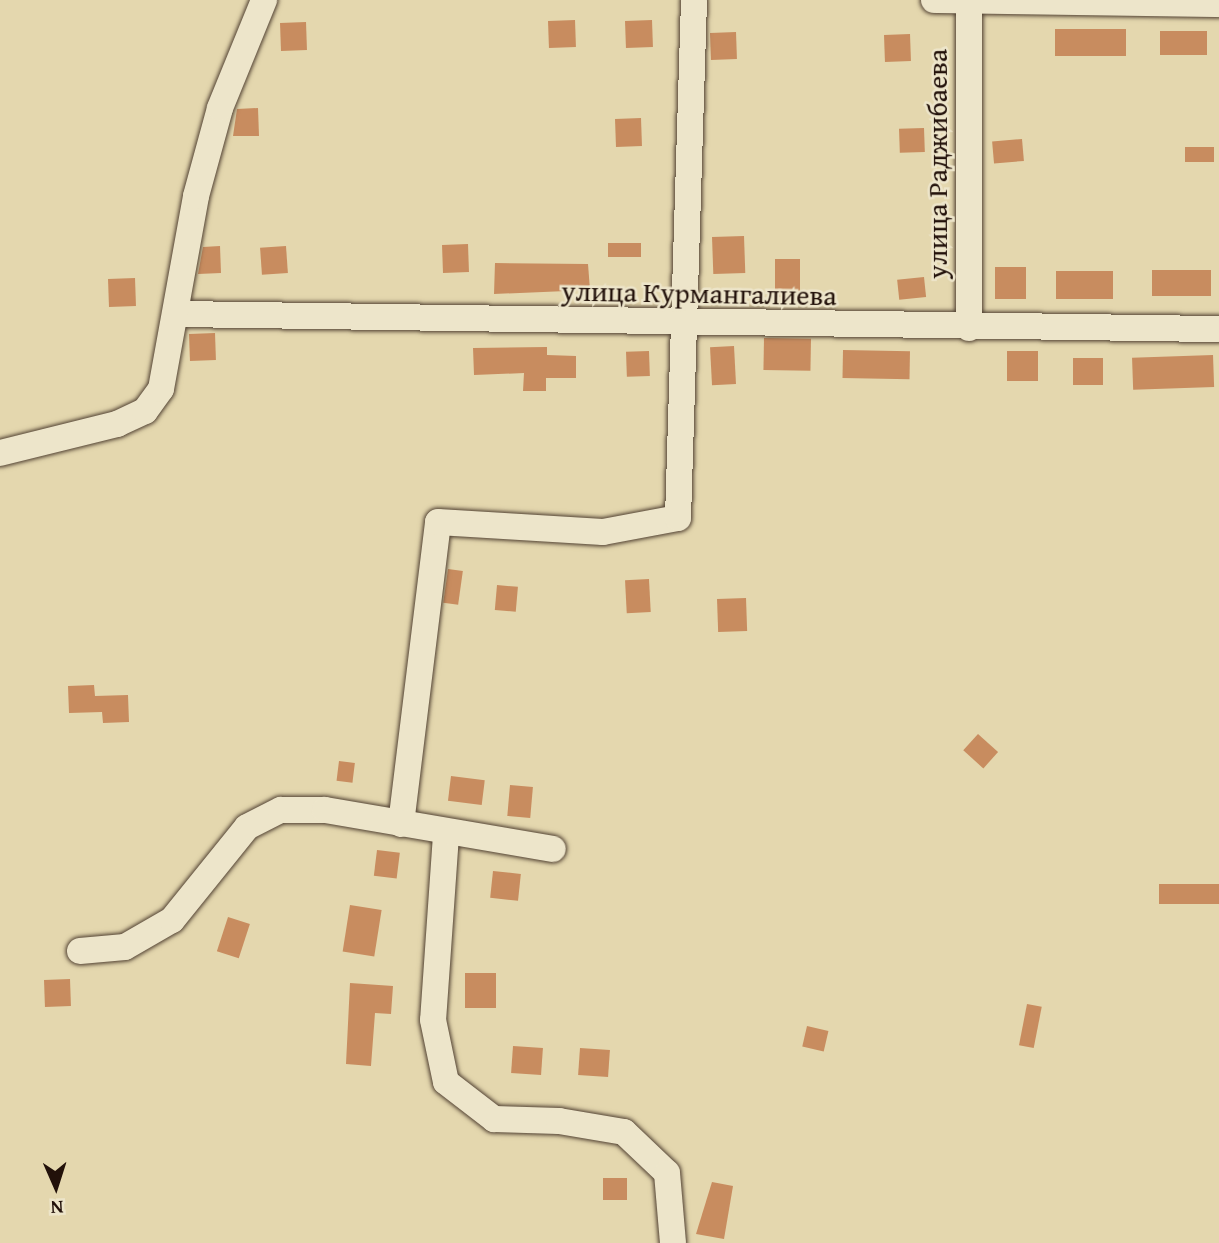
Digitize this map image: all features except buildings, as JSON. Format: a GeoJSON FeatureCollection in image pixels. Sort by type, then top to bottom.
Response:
{"type":"FeatureCollection","features":[{"type":"Feature","properties":{"kind":"street"},"geometry":{"type":"LineString","coordinates":[[0,453],[73,438],[145,411],[161,389],[178,314],[196,196],[220,108],[264,0]]}},
{"type":"Feature","properties":{"kind":"street"},"geometry":{"type":"LineString","coordinates":[[401,824],[438,522],[603,532],[678,518],[694,0]]}},
{"type":"Feature","properties":{"kind":"street"},"geometry":{"type":"LineString","coordinates":[[934,0],[1219,4]]}},
{"type":"Feature","properties":{"kind":"street","name":"улица Раджибаева"},"geometry":{"type":"LineString","coordinates":[[969,0],[969,328]]}},
{"type":"Feature","properties":{"kind":"street","name":"улица Курмангалиева"},"geometry":{"type":"LineString","coordinates":[[178,314],[685,325],[1219,329]]}},
{"type":"Feature","properties":{"kind":"street"},"geometry":{"type":"LineString","coordinates":[[80,951],[125,947],[172,919],[247,827],[281,810],[325,810],[446,835],[553,849]]}},
{"type":"Feature","properties":{"kind":"street"},"geometry":{"type":"LineString","coordinates":[[446,835],[433,1020],[446,1082],[494,1119],[559,1121],[624,1132],[667,1173],[673,1243]]}}]}
